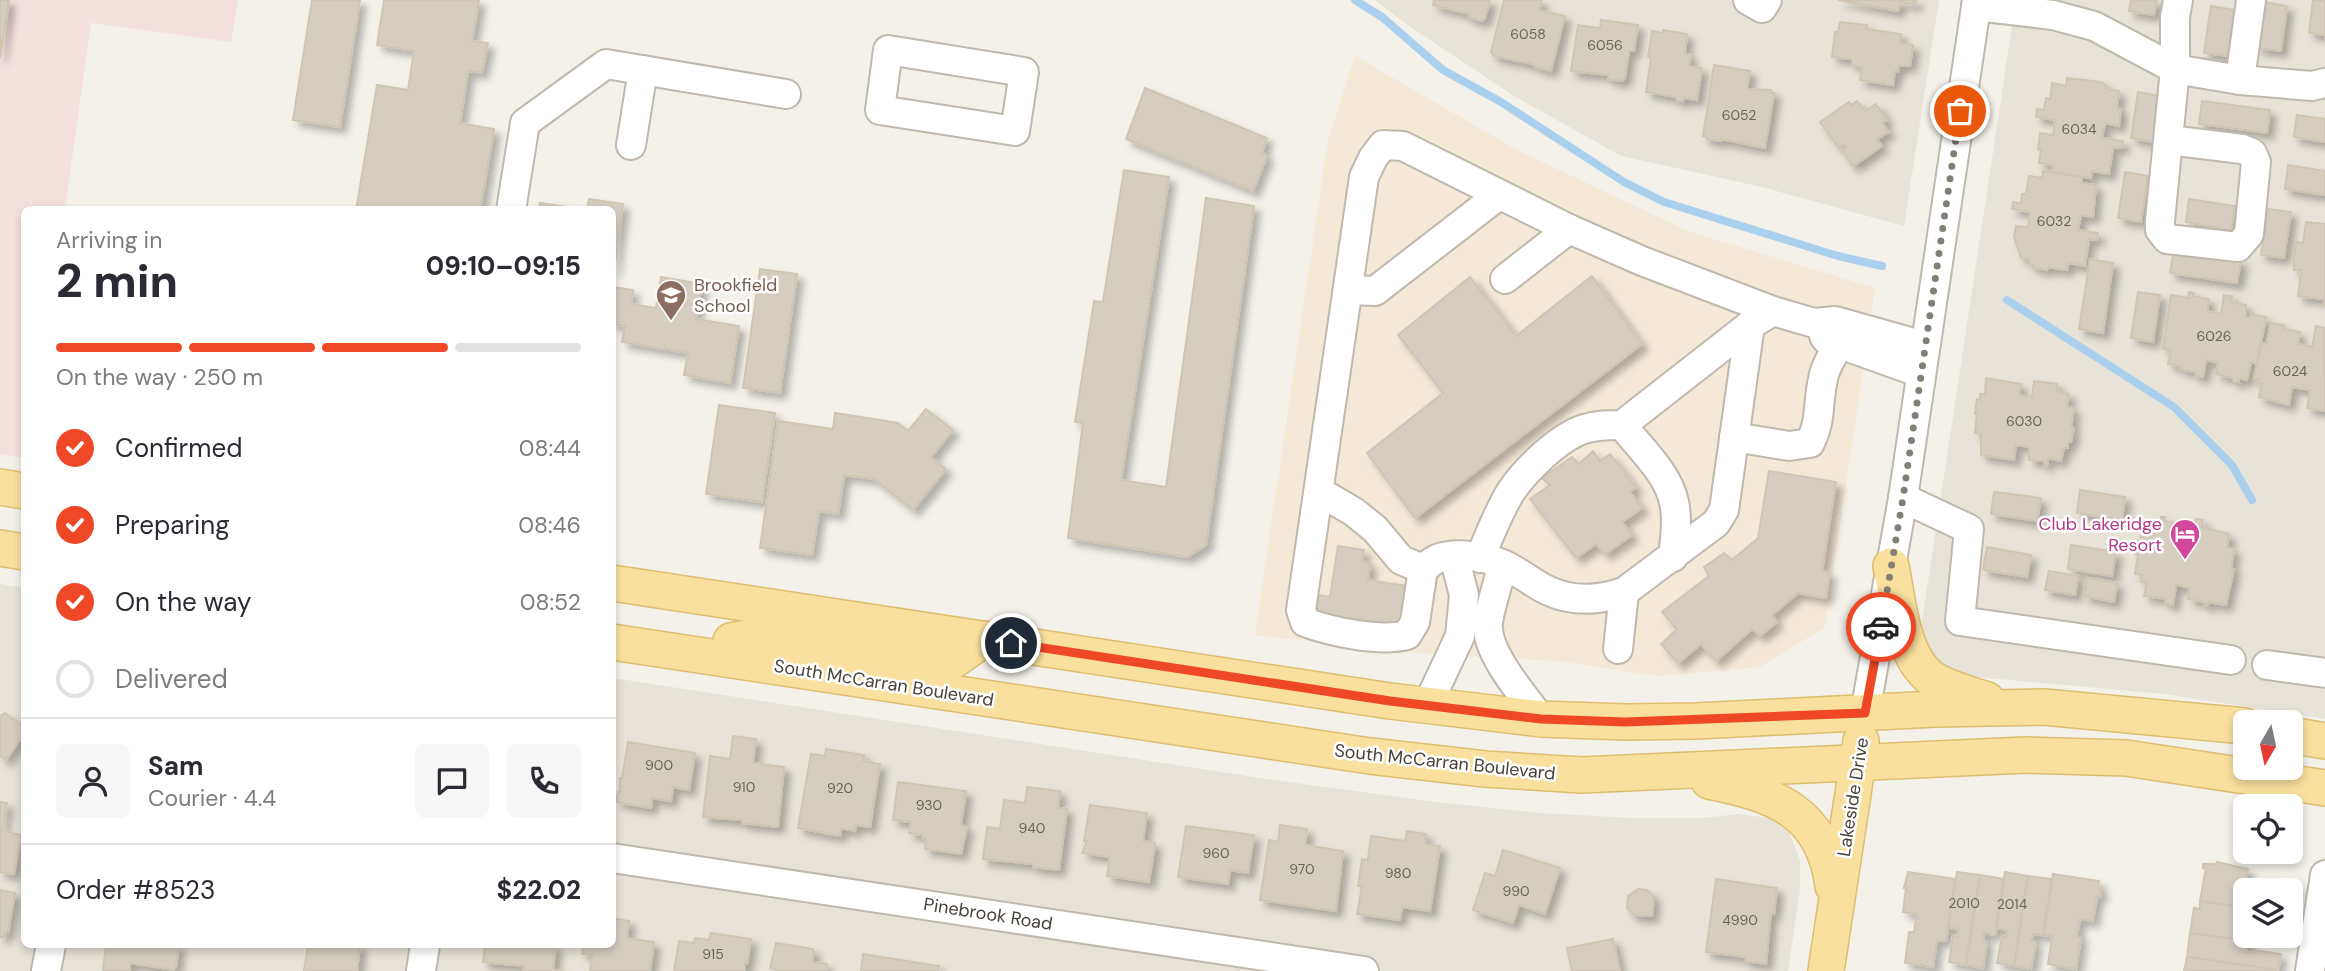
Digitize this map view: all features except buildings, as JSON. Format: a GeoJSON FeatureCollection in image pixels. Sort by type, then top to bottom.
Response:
{"type":"FeatureCollection","features":[{"type":"Feature","properties":{"kind":"main road"},"geometry":{"type":"LineString","coordinates":[[0,487],[21,490]]}},
{"type":"Feature","properties":{"kind":"main road"},"geometry":{"type":"LineString","coordinates":[[0,548],[21,552]]}},
{"type":"Feature","properties":{"kind":"main road"},"geometry":{"type":"LineString","coordinates":[[1891,566],[1907,643],[1913,658],[1925,673],[1944,685],[2007,708]]}},
{"type":"Feature","properties":{"kind":"main road"},"geometry":{"type":"LineString","coordinates":[[616,584],[1427,706],[1541,719],[1637,722],[2044,707],[2233,725]]}},
{"type":"Feature","properties":{"kind":"main road"},"geometry":{"type":"LineString","coordinates":[[669,651],[746,638],[947,665],[984,639]]}},
{"type":"Feature","properties":{"kind":"main road","name":"South McCarran Boulevard"},"geometry":{"type":"LineString","coordinates":[[616,643],[1370,756],[1485,769],[1582,775],[2026,755],[2126,758],[2325,788]]}},
{"type":"Feature","properties":{"kind":"main road","name":"Lakeside Drive"},"geometry":{"type":"LineString","coordinates":[[1826,971],[1865,713]]}},
{"type":"Feature","properties":{"kind":"main road"},"geometry":{"type":"LineString","coordinates":[[2303,736],[2325,741]]}},
{"type":"Feature","properties":{"kind":"main road"},"geometry":{"type":"LineString","coordinates":[[1664,772],[1727,784],[1771,797],[1793,811],[1811,826],[1824,846],[1831,867],[1836,907]]}},
{"type":"Feature","properties":{"kind":"street"},"geometry":{"type":"LineString","coordinates":[[2169,140],[2242,149],[2252,153],[2256,162],[2249,234],[2238,247],[2167,239],[2160,230],[2175,69],[2175,17],[2178,0]]}},
{"type":"Feature","properties":{"kind":"street"},"geometry":{"type":"LineString","coordinates":[[2240,80],[2251,0]]}},
{"type":"Feature","properties":{"kind":"street"},"geometry":{"type":"LineString","coordinates":[[1977,3],[2053,15],[2094,26],[2175,69],[2240,80],[2312,86],[2325,83]]}},
{"type":"Feature","properties":{"kind":"street","name":"Lakeside Drive"},"geometry":{"type":"LineString","coordinates":[[1865,713],[1903,498],[1977,3]]}},
{"type":"Feature","properties":{"kind":"street"},"geometry":{"type":"LineString","coordinates":[[888,50],[1024,72],[1015,131],[880,110],[888,50]]}},
{"type":"Feature","properties":{"kind":"street"},"geometry":{"type":"LineString","coordinates":[[512,206],[525,123],[606,64],[786,94]]}},
{"type":"Feature","properties":{"kind":"street"},"geometry":{"type":"LineString","coordinates":[[631,145],[643,70]]}},
{"type":"Feature","properties":{"kind":"street"},"geometry":{"type":"LineString","coordinates":[[1762,318],[1734,437],[1724,510],[1716,523],[1624,592],[1606,598],[1577,599],[1549,592],[1479,559],[1436,559],[1423,569],[1415,622],[1407,635],[1392,639],[1319,627],[1305,622],[1301,610],[1364,177],[1383,145],[1404,146],[1569,229],[1762,318],[1814,323],[1835,321],[1923,360]]}},
{"type":"Feature","properties":{"kind":"street"},"geometry":{"type":"LineString","coordinates":[[1349,290],[1375,291],[1499,195]]}},
{"type":"Feature","properties":{"kind":"street"},"geometry":{"type":"LineString","coordinates":[[1505,279],[1569,229]]}},
{"type":"Feature","properties":{"kind":"street"},"geometry":{"type":"LineString","coordinates":[[1427,706],[1460,636],[1465,595],[1479,559],[1510,494],[1525,473],[1562,441],[1581,430],[1602,425],[1622,425],[1762,318]]}},
{"type":"Feature","properties":{"kind":"street"},"geometry":{"type":"LineString","coordinates":[[1814,323],[1826,339],[1840,344],[1923,360]]}},
{"type":"Feature","properties":{"kind":"street"},"geometry":{"type":"LineString","coordinates":[[1734,437],[1789,446],[1810,443],[1818,427],[1822,379],[1828,362],[1840,344]]}},
{"type":"Feature","properties":{"kind":"street"},"geometry":{"type":"LineString","coordinates":[[1622,425],[1661,474],[1674,499],[1676,520],[1673,557]]}},
{"type":"Feature","properties":{"kind":"street"},"geometry":{"type":"LineString","coordinates":[[1320,492],[1354,512],[1375,529],[1401,559],[1423,569]]}},
{"type":"Feature","properties":{"kind":"street"},"geometry":{"type":"LineString","coordinates":[[1903,498],[1969,529],[1960,621],[2231,660]]}},
{"type":"Feature","properties":{"kind":"street"},"geometry":{"type":"LineString","coordinates":[[1479,559],[1498,588],[1488,626],[1499,663],[1541,719]]}},
{"type":"Feature","properties":{"kind":"street"},"geometry":{"type":"LineString","coordinates":[[1618,649],[1624,592]]}},
{"type":"Feature","properties":{"kind":"street"},"geometry":{"type":"LineString","coordinates":[[2267,665],[2325,673]]}},
{"type":"Feature","properties":{"kind":"street","name":"Pinebrook Road"},"geometry":{"type":"LineString","coordinates":[[616,859],[1364,971]]}},
{"type":"Feature","properties":{"kind":"street"},"geometry":{"type":"LineString","coordinates":[[2310,971],[2325,875]]}},
{"type":"Feature","properties":{"kind":"street"},"geometry":{"type":"LineString","coordinates":[[46,971],[50,948]]}},
{"type":"Feature","properties":{"kind":"street"},"geometry":{"type":"LineString","coordinates":[[421,971],[425,948]]}},
{"type":"Feature","properties":{"kind":"shaded area"},"geometry":{"type":"Polygon","coordinates":[[[0,0],[238,0],[231,42],[91,23],[66,206],[21,206],[21,458],[0,454],[0,0]]]}},
{"type":"Feature","properties":{"kind":"shaded area"},"geometry":{"type":"Polygon","coordinates":[[[1375,0],[1939,0],[1904,226],[1762,187],[1621,156],[1514,96],[1375,0]]]}},
{"type":"Feature","properties":{"kind":"shaded area"},"geometry":{"type":"Polygon","coordinates":[[[2016,0],[2325,0],[2325,719],[2303,716],[2303,710],[2267,710],[2164,694],[1953,675],[1932,659],[1921,641],[2016,0]]]}},
{"type":"Feature","properties":{"kind":"shaded area"},"geometry":{"type":"Polygon","coordinates":[[[1355,56],[1517,150],[1690,232],[1875,288],[1825,627],[1760,667],[1658,676],[1558,661],[1412,653],[1255,635],[1328,140],[1355,56]]]}},
{"type":"Feature","properties":{"kind":"shaded area"},"geometry":{"type":"Polygon","coordinates":[[[0,584],[21,588],[21,948],[616,948],[616,678],[1267,779],[1436,802],[1539,813],[1634,818],[1702,818],[1740,814],[1768,818],[1789,832],[1800,860],[1800,890],[1788,971],[0,971],[0,584]]]}},
{"type":"Feature","properties":{"kind":"waterway"},"geometry":{"type":"LineString","coordinates":[[1355,0],[1382,17],[1443,70],[1501,102],[1624,182],[1664,202],[1838,256],[1882,266]]}},
{"type":"Feature","properties":{"kind":"waterway"},"geometry":{"type":"LineString","coordinates":[[2007,300],[2174,407],[2232,465],[2252,500]]}},
{"type":"Feature","properties":{"kind":"way so far"},"geometry":{"type":"LineString","coordinates":[[1881,627],[1903,498],[1960,111]]}},
{"type":"Feature","properties":{"kind":"place","name":"Brookfield School"},"geometry":{"type":"Point","coordinates":[671,322]}},
{"type":"Feature","properties":{"kind":"place","name":"Club Lakeridge Resort"},"geometry":{"type":"Point","coordinates":[2185,561]}},
{"type":"Feature","properties":{"kind":"route"},"geometry":{"type":"LineString","coordinates":[[1011,643],[1465,711],[1541,719],[1697,721],[1865,713],[1881,627]]}}]}
